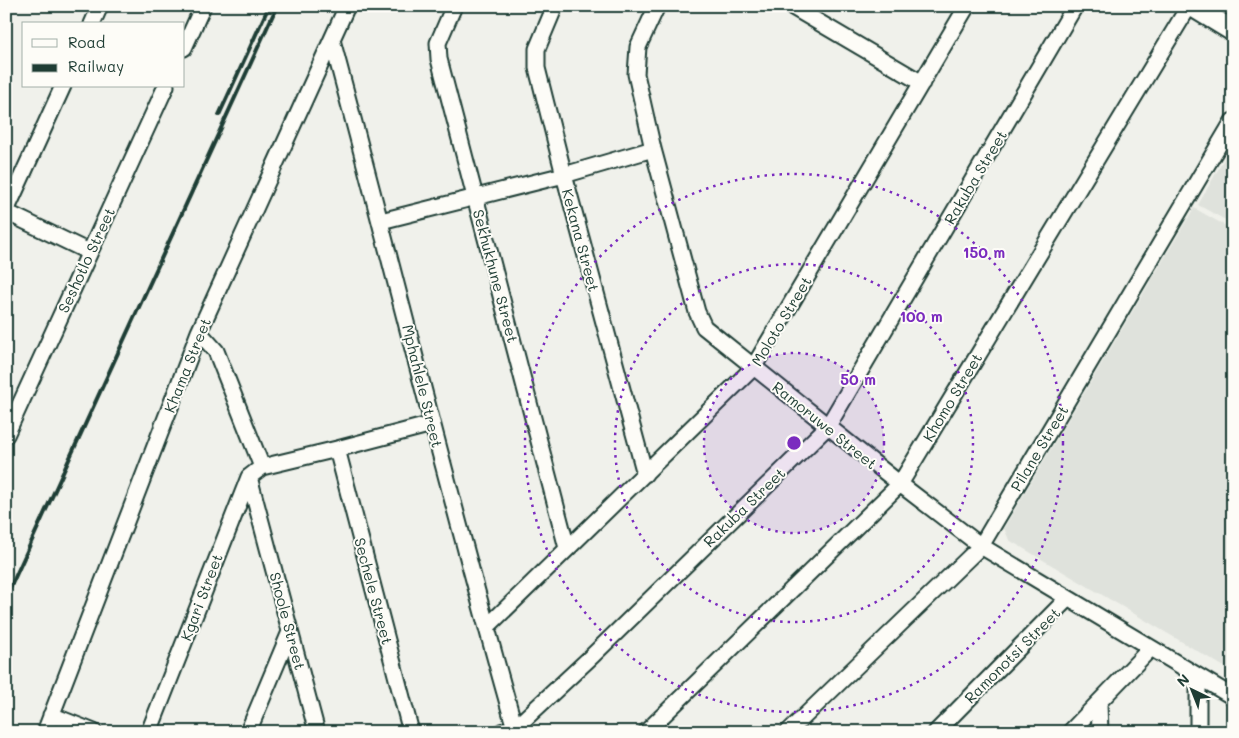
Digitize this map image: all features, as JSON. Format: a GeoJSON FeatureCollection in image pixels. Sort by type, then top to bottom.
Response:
{"type":"FeatureCollection","features":[{"type":"Feature","properties":{"kind":"main road"},"geometry":{"type":"LineString","coordinates":[[1191,6],[1233,31]]}},
{"type":"Feature","properties":{"kind":"main road"},"geometry":{"type":"LineString","coordinates":[[1218,6],[1233,15]]}},
{"type":"Feature","properties":{"kind":"street"},"geometry":{"type":"LineString","coordinates":[[93,22],[100,6]]}},
{"type":"Feature","properties":{"kind":"street"},"geometry":{"type":"LineString","coordinates":[[185,46],[203,6]]}},
{"type":"Feature","properties":{"kind":"street","name":"Khama Street"},"geometry":{"type":"LineString","coordinates":[[45,732],[199,332],[347,6]]}},
{"type":"Feature","properties":{"kind":"street","name":"Sekhukhune Street"},"geometry":{"type":"LineString","coordinates":[[454,6],[438,43],[438,59],[567,548]]}},
{"type":"Feature","properties":{"kind":"street","name":"Kekana Street"},"geometry":{"type":"LineString","coordinates":[[555,6],[542,34],[536,58],[564,175],[645,474]]}},
{"type":"Feature","properties":{"kind":"street","name":"Ramoruwe Street"},"geometry":{"type":"LineString","coordinates":[[657,6],[638,47],[635,66],[653,149],[700,322],[708,332],[981,546],[1233,697]]}},
{"type":"Feature","properties":{"kind":"street"},"geometry":{"type":"LineString","coordinates":[[791,6],[922,83]]}},
{"type":"Feature","properties":{"kind":"street","name":"Moloto Street"},"geometry":{"type":"LineString","coordinates":[[487,627],[753,368],[967,6]]}},
{"type":"Feature","properties":{"kind":"street","name":"Rakuba Street"},"geometry":{"type":"LineString","coordinates":[[511,730],[592,656],[828,426],[1075,6]]}},
{"type":"Feature","properties":{"kind":"street","name":"Khomo Street"},"geometry":{"type":"LineString","coordinates":[[646,732],[900,484],[1191,6]]}},
{"type":"Feature","properties":{"kind":"street","name":"Mphahlele Street"},"geometry":{"type":"LineString","coordinates":[[332,40],[487,627],[511,730]]}},
{"type":"Feature","properties":{"kind":"street"},"geometry":{"type":"LineString","coordinates":[[62,88],[6,212],[89,252]]}},
{"type":"Feature","properties":{"kind":"street","name":"Seshotlo Street"},"geometry":{"type":"LineString","coordinates":[[6,435],[165,88]]}},
{"type":"Feature","properties":{"kind":"street","name":"Pilane Street"},"geometry":{"type":"LineString","coordinates":[[788,732],[981,546],[1233,121]]}},
{"type":"Feature","properties":{"kind":"street"},"geometry":{"type":"LineString","coordinates":[[381,221],[564,175],[653,149]]}},
{"type":"Feature","properties":{"kind":"street"},"geometry":{"type":"LineString","coordinates":[[199,332],[216,351],[262,467]]}},
{"type":"Feature","properties":{"kind":"street","name":"Kgari Street"},"geometry":{"type":"LineString","coordinates":[[149,732],[236,506],[249,477],[262,467],[338,450],[432,424]]}},
{"type":"Feature","properties":{"kind":"street","name":"Sechele Street"},"geometry":{"type":"LineString","coordinates":[[338,450],[411,732]]}},
{"type":"Feature","properties":{"kind":"street","name":"Shoole Street"},"geometry":{"type":"LineString","coordinates":[[249,477],[317,732]]}},
{"type":"Feature","properties":{"kind":"street"},"geometry":{"type":"LineString","coordinates":[[236,506],[259,510]]}},
{"type":"Feature","properties":{"kind":"street","name":"Ramonotsi Street"},"geometry":{"type":"LineString","coordinates":[[936,732],[1067,599]]}},
{"type":"Feature","properties":{"kind":"street"},"geometry":{"type":"LineString","coordinates":[[248,732],[290,632]]}},
{"type":"Feature","properties":{"kind":"street"},"geometry":{"type":"LineString","coordinates":[[1070,732],[1150,649]]}},
{"type":"Feature","properties":{"kind":"street"},"geometry":{"type":"LineString","coordinates":[[1198,677],[1198,732]]}},
{"type":"Feature","properties":{"kind":"street"},"geometry":{"type":"LineString","coordinates":[[1099,703],[1100,732]]}},
{"type":"Feature","properties":{"kind":"street"},"geometry":{"type":"LineString","coordinates":[[51,715],[94,732]]}},
{"type":"Feature","properties":{"kind":"shaded area"},"geometry":{"type":"Polygon","coordinates":[[[1233,143],[1233,224],[1198,205],[1233,143]]]}},
{"type":"Feature","properties":{"kind":"shaded area"},"geometry":{"type":"Polygon","coordinates":[[[1194,208],[1233,230],[1233,672],[1009,540],[1004,528],[1194,208]]]}},
{"type":"Feature","properties":{"kind":"railway"},"geometry":{"type":"LineString","coordinates":[[219,115],[269,6]]}},
{"type":"Feature","properties":{"kind":"railway"},"geometry":{"type":"LineString","coordinates":[[6,597],[277,6]]}}]}
